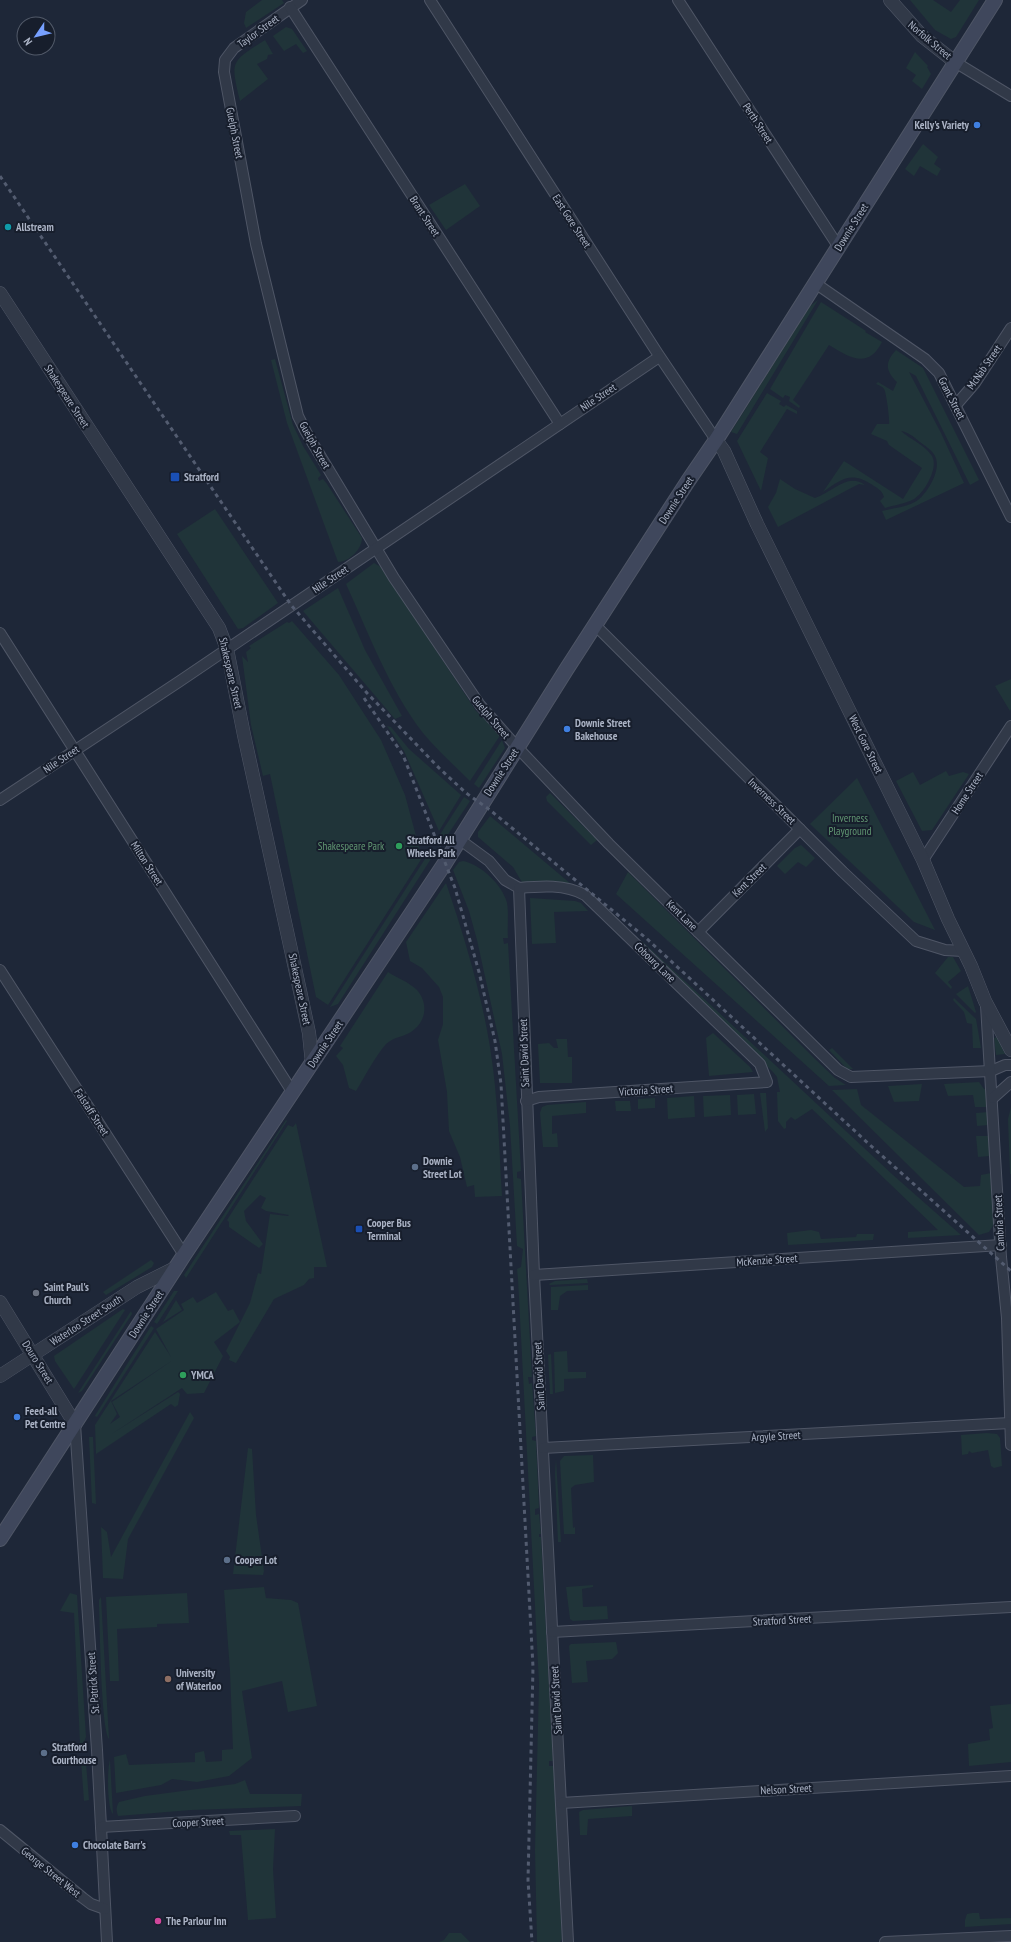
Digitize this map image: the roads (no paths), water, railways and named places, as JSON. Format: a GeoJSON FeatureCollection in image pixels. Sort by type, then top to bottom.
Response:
{"type":"FeatureCollection","features":[{"type":"Feature","properties":{"kind":"main road","name":"Downie Street"},"geometry":{"type":"LineString","coordinates":[[0,1540],[175,1268],[390,948],[517,747],[716,440],[995,0]]}},
{"type":"Feature","properties":{"kind":"street","name":"Taylor Street"},"geometry":{"type":"LineString","coordinates":[[234,48],[290,7],[302,0]]}},
{"type":"Feature","properties":{"kind":"street","name":"East Gore Street"},"geometry":{"type":"LineString","coordinates":[[430,0],[659,357],[716,440]]}},
{"type":"Feature","properties":{"kind":"street","name":"Perth Street"},"geometry":{"type":"LineString","coordinates":[[678,0],[838,246]]}},
{"type":"Feature","properties":{"kind":"street","name":"Norfolk Street"},"geometry":{"type":"LineString","coordinates":[[890,0],[922,36],[955,62]]}},
{"type":"Feature","properties":{"kind":"street","name":"Brant Street"},"geometry":{"type":"LineString","coordinates":[[290,7],[560,424]]}},
{"type":"Feature","properties":{"kind":"street","name":"Guelph Street"},"geometry":{"type":"LineString","coordinates":[[234,48],[225,60],[224,72],[256,244],[298,416],[309,438],[376,547],[465,684],[480,705],[517,747]]}},
{"type":"Feature","properties":{"kind":"street"},"geometry":{"type":"LineString","coordinates":[[955,62],[1011,96]]}},
{"type":"Feature","properties":{"kind":"street","name":"Grant Street"},"geometry":{"type":"LineString","coordinates":[[816,283],[930,363],[939,373],[1011,517]]}},
{"type":"Feature","properties":{"kind":"street","name":"Shakespeare Street"},"geometry":{"type":"LineString","coordinates":[[0,293],[219,628],[227,649],[244,735],[309,1033],[312,1063]]}},
{"type":"Feature","properties":{"kind":"street","name":"McNab Street"},"geometry":{"type":"LineString","coordinates":[[956,405],[976,383],[1011,328]]}},
{"type":"Feature","properties":{"kind":"street","name":"Nile Street"},"geometry":{"type":"LineString","coordinates":[[0,800],[227,649],[659,357]]}},
{"type":"Feature","properties":{"kind":"street","name":"West Gore Street"},"geometry":{"type":"LineString","coordinates":[[716,440],[724,451],[758,524],[923,860],[985,1002],[1011,1050]]}},
{"type":"Feature","properties":{"kind":"street","name":"Inverness Street"},"geometry":{"type":"LineString","coordinates":[[596,625],[800,829],[916,941],[944,950],[963,950]]}},
{"type":"Feature","properties":{"kind":"street","name":"Milton Street"},"geometry":{"type":"LineString","coordinates":[[0,633],[293,1093]]}},
{"type":"Feature","properties":{"kind":"street","name":"Home Street"},"geometry":{"type":"LineString","coordinates":[[923,860],[1011,726]]}},
{"type":"Feature","properties":{"kind":"street","name":"Kent Lane"},"geometry":{"type":"LineString","coordinates":[[517,747],[609,844],[838,1070],[851,1077],[991,1071]]}},
{"type":"Feature","properties":{"kind":"street","name":"Kent Street"},"geometry":{"type":"LineString","coordinates":[[698,932],[800,829]]}},
{"type":"Feature","properties":{"kind":"street"},"geometry":{"type":"LineString","coordinates":[[459,840],[489,861],[505,880],[519,888]]}},
{"type":"Feature","properties":{"kind":"street","name":"Cobourg Lane"},"geometry":{"type":"LineString","coordinates":[[519,888],[574,888],[584,895],[760,1064],[767,1082]]}},
{"type":"Feature","properties":{"kind":"street","name":"Saint David Street"},"geometry":{"type":"LineString","coordinates":[[519,888],[526,1101],[534,1274],[568,1942]]}},
{"type":"Feature","properties":{"kind":"street","name":"Falstaff Street"},"geometry":{"type":"LineString","coordinates":[[0,970],[184,1255]]}},
{"type":"Feature","properties":{"kind":"street","name":"Cambria Street"},"geometry":{"type":"LineString","coordinates":[[985,1002],[993,1098],[1001,1246],[1009,1322],[1011,1445]]}},
{"type":"Feature","properties":{"kind":"street"},"geometry":{"type":"LineString","coordinates":[[991,1071],[1005,1065],[1011,1065]]}},
{"type":"Feature","properties":{"kind":"street","name":"Victoria Street"},"geometry":{"type":"LineString","coordinates":[[526,1101],[539,1097],[767,1082]]}},
{"type":"Feature","properties":{"kind":"street"},"geometry":{"type":"LineString","coordinates":[[993,1098],[1011,1082]]}},
{"type":"Feature","properties":{"kind":"street","name":"McKenzie Street"},"geometry":{"type":"LineString","coordinates":[[534,1274],[1001,1246]]}},
{"type":"Feature","properties":{"kind":"street","name":"Waterloo Street South"},"geometry":{"type":"LineString","coordinates":[[0,1376],[137,1287],[175,1268]]}},
{"type":"Feature","properties":{"kind":"street","name":"Douro Street"},"geometry":{"type":"LineString","coordinates":[[0,1302],[34,1354],[75,1424]]}},
{"type":"Feature","properties":{"kind":"street","name":"Argyle Street"},"geometry":{"type":"LineString","coordinates":[[543,1448],[1010,1423]]}},
{"type":"Feature","properties":{"kind":"street","name":"St. Patrick Street"},"geometry":{"type":"LineString","coordinates":[[75,1424],[87,1583],[107,1942]]}},
{"type":"Feature","properties":{"kind":"street","name":"Stratford Street"},"geometry":{"type":"LineString","coordinates":[[552,1632],[1011,1607]]}},
{"type":"Feature","properties":{"kind":"street","name":"Nelson Street"},"geometry":{"type":"LineString","coordinates":[[561,1803],[1011,1776]]}},
{"type":"Feature","properties":{"kind":"street","name":"Cooper Street"},"geometry":{"type":"LineString","coordinates":[[101,1827],[295,1816]]}},
{"type":"Feature","properties":{"kind":"street","name":"George Street West"},"geometry":{"type":"LineString","coordinates":[[0,1830],[83,1898],[92,1904],[105,1909]]}},
{"type":"Feature","properties":{"kind":"street"},"geometry":{"type":"LineString","coordinates":[[885,1942],[1011,1936]]}},
{"type":"Feature","properties":{"kind":"railway"},"geometry":{"type":"LineString","coordinates":[[0,176],[291,605],[367,693],[439,768],[466,793],[490,810],[646,938],[870,1145],[1011,1271]]}},
{"type":"Feature","properties":{"kind":"railway"},"geometry":{"type":"LineString","coordinates":[[364,698],[403,755],[455,888],[479,972],[495,1041],[501,1084],[533,1667],[528,1880],[532,1942]]}},
{"type":"Feature","properties":{"kind":"place","name":"Kelly's Variety"},"geometry":{"type":"Point","coordinates":[977,125]}},
{"type":"Feature","properties":{"kind":"place","name":"Allstream"},"geometry":{"type":"Point","coordinates":[8,227]}},
{"type":"Feature","properties":{"kind":"place","name":"Stratford"},"geometry":{"type":"Point","coordinates":[175,477]}},
{"type":"Feature","properties":{"kind":"place","name":"Downie Street Bakehouse"},"geometry":{"type":"Point","coordinates":[567,729]}},
{"type":"Feature","properties":{"kind":"place","name":"Stratford All Wheels Park"},"geometry":{"type":"Point","coordinates":[399,846]}},
{"type":"Feature","properties":{"kind":"place","name":"Downie Street Lot"},"geometry":{"type":"Point","coordinates":[415,1167]}},
{"type":"Feature","properties":{"kind":"place","name":"Cooper Bus Terminal"},"geometry":{"type":"Point","coordinates":[359,1229]}},
{"type":"Feature","properties":{"kind":"place","name":"Saint Paul's Church"},"geometry":{"type":"Point","coordinates":[36,1293]}},
{"type":"Feature","properties":{"kind":"place","name":"YMCA"},"geometry":{"type":"Point","coordinates":[183,1375]}},
{"type":"Feature","properties":{"kind":"place","name":"Feed-all Pet Centre"},"geometry":{"type":"Point","coordinates":[17,1417]}},
{"type":"Feature","properties":{"kind":"place","name":"Cooper Lot"},"geometry":{"type":"Point","coordinates":[227,1560]}},
{"type":"Feature","properties":{"kind":"place","name":"University of Waterloo"},"geometry":{"type":"Point","coordinates":[168,1679]}},
{"type":"Feature","properties":{"kind":"place","name":"Stratford Courthouse"},"geometry":{"type":"Point","coordinates":[44,1753]}},
{"type":"Feature","properties":{"kind":"place","name":"Chocolate Barr's"},"geometry":{"type":"Point","coordinates":[75,1845]}},
{"type":"Feature","properties":{"kind":"place","name":"The Parlour Inn"},"geometry":{"type":"Point","coordinates":[158,1921]}},
{"type":"Feature","properties":{"kind":"park label","name":"Inverness Playground"},"geometry":{"type":"Point","coordinates":[850,824]}},
{"type":"Feature","properties":{"kind":"park label","name":"Shakespeare Park"},"geometry":{"type":"Point","coordinates":[351,846]}}]}
